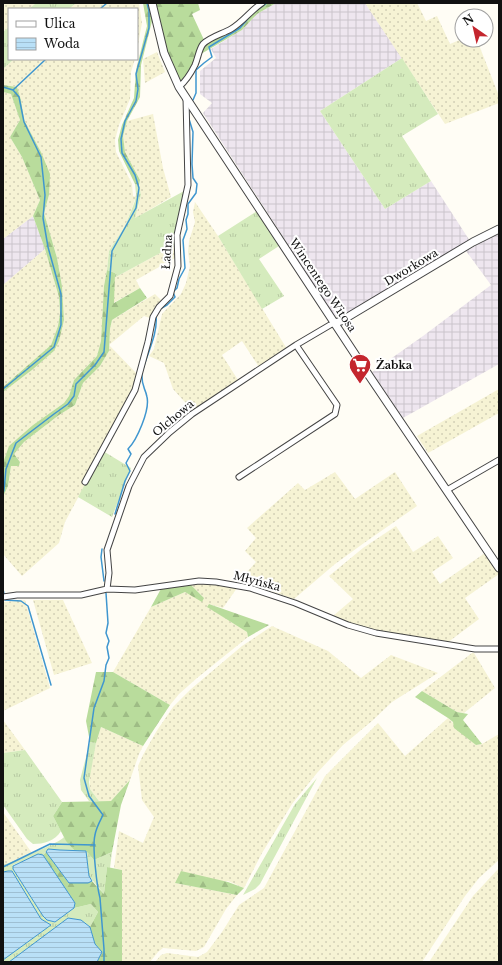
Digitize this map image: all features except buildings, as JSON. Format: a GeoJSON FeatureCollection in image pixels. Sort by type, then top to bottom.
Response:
{"type":"FeatureCollection","features":[{"type":"Feature","properties":{"kind":"street","name":"Wincentego Witosa"},"geometry":{"type":"LineString","coordinates":[[152,3],[164,53],[179,87],[499,568]]}},
{"type":"Feature","properties":{"kind":"street"},"geometry":{"type":"LineString","coordinates":[[179,87],[185,81],[196,64],[202,46],[206,42],[231,29],[242,21],[254,8],[262,3]]}},
{"type":"Feature","properties":{"kind":"street","name":"Ładna"},"geometry":{"type":"LineString","coordinates":[[85,482],[135,390],[153,317],[159,307],[170,296],[178,266],[177,235],[188,185],[186,97]]}},
{"type":"Feature","properties":{"kind":"street","name":"Dworkowa"},"geometry":{"type":"LineString","coordinates":[[335,323],[341,321],[473,242],[499,229]]}},
{"type":"Feature","properties":{"kind":"street","name":"Olchowa"},"geometry":{"type":"LineString","coordinates":[[107,589],[109,573],[106,550],[129,486],[144,457],[170,432],[192,414],[296,345],[335,323]]}},
{"type":"Feature","properties":{"kind":"street"},"geometry":{"type":"LineString","coordinates":[[239,477],[335,414],[337,405],[296,345]]}},
{"type":"Feature","properties":{"kind":"street"},"geometry":{"type":"LineString","coordinates":[[447,490],[499,460]]}},
{"type":"Feature","properties":{"kind":"street","name":"Młyńska"},"geometry":{"type":"LineString","coordinates":[[3,597],[81,595],[107,589],[135,590],[199,581],[216,582],[250,588],[296,603],[348,625],[376,633],[475,650],[499,649]]}},
{"type":"Feature","properties":{"kind":"shaded area"},"geometry":{"type":"Polygon","coordinates":[[[3,3],[36,3],[30,8],[8,8],[8,28],[3,32],[3,3]]]}},
{"type":"Feature","properties":{"kind":"shaded area"},"geometry":{"type":"Polygon","coordinates":[[[76,3],[139,3],[142,23],[138,45],[138,8],[70,8],[76,3]]]}},
{"type":"Feature","properties":{"kind":"shaded area"},"geometry":{"type":"Polygon","coordinates":[[[276,3],[365,3],[402,58],[320,111],[385,209],[431,181],[470,241],[355,310],[338,317],[333,314],[203,113],[212,103],[200,94],[200,71],[216,58],[211,49],[242,30],[257,14],[276,3]]]}},
{"type":"Feature","properties":{"kind":"shaded area"},"geometry":{"type":"Polygon","coordinates":[[[365,3],[417,3],[426,21],[437,16],[450,44],[454,42],[454,48],[480,48],[499,96],[499,103],[445,124],[365,3]]]}},
{"type":"Feature","properties":{"kind":"shaded area"},"geometry":{"type":"Polygon","coordinates":[[[157,52],[165,72],[145,83],[143,59],[157,52]]]}},
{"type":"Feature","properties":{"kind":"shaded area"},"geometry":{"type":"Polygon","coordinates":[[[13,60],[135,60],[131,72],[130,99],[119,125],[115,140],[116,152],[132,184],[133,196],[136,197],[125,226],[109,251],[104,286],[101,341],[97,356],[74,380],[69,396],[64,403],[33,425],[3,463],[3,392],[54,351],[64,320],[62,286],[57,258],[44,213],[49,195],[41,152],[24,120],[21,100],[17,87],[3,85],[3,69],[13,60]]]}},
{"type":"Feature","properties":{"kind":"shaded area"},"geometry":{"type":"Polygon","coordinates":[[[3,92],[11,94],[20,120],[10,137],[22,157],[40,200],[33,216],[3,239],[3,92]]]}},
{"type":"Feature","properties":{"kind":"shaded area"},"geometry":{"type":"Polygon","coordinates":[[[153,114],[163,168],[171,197],[134,219],[141,195],[139,185],[140,180],[125,152],[123,136],[127,121],[153,114]]]}},
{"type":"Feature","properties":{"kind":"shaded area"},"geometry":{"type":"Polygon","coordinates":[[[195,202],[218,236],[287,349],[259,367],[242,341],[222,355],[238,380],[193,411],[173,389],[164,363],[149,356],[154,349],[162,314],[181,294],[186,283],[190,266],[188,252],[189,241],[195,222],[193,212],[195,202]]]}},
{"type":"Feature","properties":{"kind":"shaded area"},"geometry":{"type":"Polygon","coordinates":[[[33,216],[45,249],[3,285],[3,239],[33,216]]]}},
{"type":"Feature","properties":{"kind":"shaded area"},"geometry":{"type":"Polygon","coordinates":[[[499,233],[499,364],[403,418],[372,372],[491,285],[466,251],[499,233]]]}},
{"type":"Feature","properties":{"kind":"shaded area"},"geometry":{"type":"Polygon","coordinates":[[[175,245],[175,258],[136,280],[140,288],[113,303],[114,278],[175,245]]]}},
{"type":"Feature","properties":{"kind":"shaded area"},"geometry":{"type":"Polygon","coordinates":[[[45,249],[59,297],[60,313],[58,326],[51,345],[3,387],[3,285],[45,249]]]}},
{"type":"Feature","properties":{"kind":"shaded area"},"geometry":{"type":"Polygon","coordinates":[[[155,294],[162,301],[155,307],[150,318],[144,316],[109,345],[112,320],[155,294]]]}},
{"type":"Feature","properties":{"kind":"shaded area"},"geometry":{"type":"Polygon","coordinates":[[[109,345],[137,374],[133,389],[103,451],[65,522],[59,543],[22,576],[3,554],[3,497],[8,486],[11,466],[19,466],[20,462],[14,454],[24,442],[59,415],[75,405],[83,383],[100,366],[109,351],[109,345]]]}},
{"type":"Feature","properties":{"kind":"shaded area"},"geometry":{"type":"Polygon","coordinates":[[[499,389],[499,413],[428,453],[417,436],[499,389]]]}},
{"type":"Feature","properties":{"kind":"shaded area"},"geometry":{"type":"Polygon","coordinates":[[[335,472],[355,499],[395,472],[417,506],[335,564],[294,599],[250,584],[238,582],[256,562],[245,551],[256,538],[247,528],[298,483],[305,490],[335,472]]]}},
{"type":"Feature","properties":{"kind":"shaded area"},"geometry":{"type":"Polygon","coordinates":[[[396,526],[413,552],[438,536],[453,558],[432,572],[440,584],[485,553],[499,572],[499,574],[465,598],[479,619],[447,643],[377,631],[348,623],[333,616],[353,599],[329,576],[363,548],[396,526]]]}},
{"type":"Feature","properties":{"kind":"shaded area"},"geometry":{"type":"Polygon","coordinates":[[[204,583],[237,588],[223,608],[209,604],[208,607],[247,632],[248,637],[197,678],[179,694],[170,705],[113,672],[151,607],[185,592],[204,598],[190,584],[204,583]]]}},
{"type":"Feature","properties":{"kind":"shaded area"},"geometry":{"type":"Polygon","coordinates":[[[25,600],[50,688],[3,711],[3,602],[25,600]]]}},
{"type":"Feature","properties":{"kind":"shaded area"},"geometry":{"type":"Polygon","coordinates":[[[33,600],[63,600],[92,663],[54,675],[33,600]]]}},
{"type":"Feature","properties":{"kind":"shaded area"},"geometry":{"type":"Polygon","coordinates":[[[272,626],[328,651],[361,678],[391,655],[438,673],[392,702],[343,745],[317,773],[292,804],[262,853],[244,888],[228,881],[175,883],[237,895],[226,909],[204,947],[196,951],[163,948],[150,962],[121,962],[122,870],[114,868],[119,831],[143,843],[154,817],[142,800],[138,766],[156,732],[173,707],[191,689],[242,646],[272,626]]]}},
{"type":"Feature","properties":{"kind":"shaded area"},"geometry":{"type":"Polygon","coordinates":[[[474,653],[495,688],[464,713],[457,712],[422,691],[474,653]]]}},
{"type":"Feature","properties":{"kind":"shaded area"},"geometry":{"type":"Polygon","coordinates":[[[448,718],[476,745],[482,744],[499,734],[499,860],[479,878],[465,896],[422,962],[155,962],[161,955],[167,953],[198,957],[207,952],[239,905],[264,888],[325,776],[378,723],[405,756],[448,718]]]}},
{"type":"Feature","properties":{"kind":"shaded area"},"geometry":{"type":"Polygon","coordinates":[[[3,720],[25,750],[3,753],[3,720]]]}},
{"type":"Feature","properties":{"kind":"shaded area"},"geometry":{"type":"Polygon","coordinates":[[[101,727],[143,746],[130,780],[111,801],[99,801],[90,789],[90,771],[101,727]]]}},
{"type":"Feature","properties":{"kind":"shaded area"},"geometry":{"type":"Polygon","coordinates":[[[3,812],[32,853],[3,865],[3,812]]]}},
{"type":"Feature","properties":{"kind":"shaded area"},"geometry":{"type":"Polygon","coordinates":[[[499,868],[499,962],[429,962],[473,896],[499,868]]]}},
{"type":"Feature","properties":{"kind":"green space"},"geometry":{"type":"Polygon","coordinates":[[[36,3],[76,3],[70,8],[30,8],[36,3]]]}},
{"type":"Feature","properties":{"kind":"green space"},"geometry":{"type":"Polygon","coordinates":[[[143,3],[149,3],[153,17],[141,65],[140,97],[127,121],[123,136],[125,152],[140,180],[139,185],[135,184],[119,151],[118,140],[122,125],[134,98],[136,70],[147,26],[143,3]]]}},
{"type":"Feature","properties":{"kind":"green space"},"geometry":{"type":"Polygon","coordinates":[[[156,3],[198,3],[200,10],[192,14],[205,42],[185,80],[181,82],[170,60],[165,45],[156,3]]]}},
{"type":"Feature","properties":{"kind":"green space"},"geometry":{"type":"Polygon","coordinates":[[[264,3],[276,3],[257,14],[242,30],[201,54],[203,46],[264,3]]]}},
{"type":"Feature","properties":{"kind":"green space"},"geometry":{"type":"Polygon","coordinates":[[[8,28],[8,60],[13,60],[3,69],[3,32],[8,28]]]}},
{"type":"Feature","properties":{"kind":"green space"},"geometry":{"type":"Polygon","coordinates":[[[402,58],[438,114],[402,136],[431,181],[385,209],[320,111],[402,58]]]}},
{"type":"Feature","properties":{"kind":"green space"},"geometry":{"type":"Polygon","coordinates":[[[3,85],[17,87],[21,100],[24,120],[41,152],[50,174],[49,195],[44,213],[57,258],[62,286],[64,320],[59,341],[54,351],[3,392],[3,387],[51,345],[58,326],[60,313],[59,297],[45,249],[33,216],[40,200],[22,157],[10,137],[20,120],[11,94],[3,92],[3,85]]]}},
{"type":"Feature","properties":{"kind":"green space"},"geometry":{"type":"Polygon","coordinates":[[[135,184],[139,185],[141,195],[135,218],[184,191],[175,245],[114,278],[115,273],[107,270],[109,251],[125,226],[135,201],[135,184]]]}},
{"type":"Feature","properties":{"kind":"green space"},"geometry":{"type":"Polygon","coordinates":[[[257,211],[279,246],[259,259],[284,296],[262,309],[218,236],[257,211]]]}},
{"type":"Feature","properties":{"kind":"green space"},"geometry":{"type":"Polygon","coordinates":[[[107,270],[115,273],[114,303],[140,288],[147,298],[112,320],[109,351],[100,366],[83,383],[75,405],[59,415],[24,442],[14,454],[20,462],[19,466],[11,466],[8,486],[3,497],[3,463],[9,446],[33,425],[64,403],[69,396],[74,380],[97,356],[101,341],[104,286],[107,270]]]}},
{"type":"Feature","properties":{"kind":"green space"},"geometry":{"type":"Polygon","coordinates":[[[103,451],[131,468],[112,517],[78,497],[103,451]]]}},
{"type":"Feature","properties":{"kind":"green space"},"geometry":{"type":"Polygon","coordinates":[[[190,584],[204,598],[202,602],[185,592],[151,607],[162,587],[190,584]]]}},
{"type":"Feature","properties":{"kind":"green space"},"geometry":{"type":"Polygon","coordinates":[[[209,604],[269,625],[248,637],[247,632],[207,607],[209,604]]]}},
{"type":"Feature","properties":{"kind":"green space"},"geometry":{"type":"Polygon","coordinates":[[[96,672],[113,672],[170,705],[143,746],[101,727],[96,743],[90,742],[86,721],[96,672]]]}},
{"type":"Feature","properties":{"kind":"green space"},"geometry":{"type":"Polygon","coordinates":[[[422,691],[457,712],[468,714],[463,720],[482,744],[476,745],[454,728],[453,722],[448,718],[415,697],[422,691]]]}},
{"type":"Feature","properties":{"kind":"green space"},"geometry":{"type":"Polygon","coordinates":[[[90,742],[96,743],[89,782],[90,789],[99,801],[89,801],[81,790],[80,780],[90,742]]]}},
{"type":"Feature","properties":{"kind":"green space"},"geometry":{"type":"Polygon","coordinates":[[[25,750],[62,802],[53,816],[61,831],[52,840],[41,843],[33,844],[27,839],[3,805],[3,753],[25,750]]]}},
{"type":"Feature","properties":{"kind":"green space"},"geometry":{"type":"Polygon","coordinates":[[[317,778],[260,884],[255,889],[243,895],[295,804],[317,778]]]}},
{"type":"Feature","properties":{"kind":"green space"},"geometry":{"type":"Polygon","coordinates":[[[130,780],[121,805],[112,852],[94,860],[86,851],[75,851],[66,841],[53,816],[62,802],[111,801],[130,780]]]}},
{"type":"Feature","properties":{"kind":"green space"},"geometry":{"type":"Polygon","coordinates":[[[64,837],[75,851],[48,849],[43,855],[38,855],[13,865],[13,869],[47,920],[55,922],[74,908],[91,904],[98,912],[90,927],[81,920],[68,918],[9,962],[3,962],[3,960],[51,925],[41,919],[12,872],[3,872],[3,865],[46,847],[64,837]]]}},
{"type":"Feature","properties":{"kind":"green space"},"geometry":{"type":"Polygon","coordinates":[[[86,851],[94,860],[112,852],[110,868],[107,867],[104,894],[89,876],[86,851]]]}},
{"type":"Feature","properties":{"kind":"green space"},"geometry":{"type":"Polygon","coordinates":[[[46,852],[69,883],[88,883],[92,881],[104,894],[107,867],[122,870],[122,962],[97,962],[102,952],[95,944],[90,927],[98,912],[91,904],[74,908],[75,903],[43,855],[46,852]]]}},
{"type":"Feature","properties":{"kind":"green space"},"geometry":{"type":"Polygon","coordinates":[[[181,871],[228,882],[244,888],[237,895],[175,883],[181,871]]]}},
{"type":"Feature","properties":{"kind":"water"},"geometry":{"type":"Polygon","coordinates":[[[48,849],[86,851],[89,876],[92,881],[88,883],[69,883],[46,852],[48,849]]]}},
{"type":"Feature","properties":{"kind":"water"},"geometry":{"type":"Polygon","coordinates":[[[38,854],[43,855],[75,903],[74,908],[55,922],[47,920],[43,916],[13,869],[13,866],[38,854]]]}},
{"type":"Feature","properties":{"kind":"water"},"geometry":{"type":"Polygon","coordinates":[[[12,871],[41,919],[51,925],[3,960],[3,872],[12,871]]]}},
{"type":"Feature","properties":{"kind":"water"},"geometry":{"type":"Polygon","coordinates":[[[68,918],[81,920],[90,927],[95,944],[102,952],[97,962],[9,962],[68,918]]]}},
{"type":"Feature","properties":{"kind":"waterway"},"geometry":{"type":"LineString","coordinates":[[101,8],[107,3]]}},
{"type":"Feature","properties":{"kind":"waterway"},"geometry":{"type":"LineString","coordinates":[[3,493],[6,469],[16,443],[68,404],[74,396],[76,384],[95,365],[104,352],[112,251],[136,208],[139,188],[135,175],[122,153],[121,139],[125,121],[136,101],[138,89],[136,74],[149,28],[149,11],[147,3]]}},
{"type":"Feature","properties":{"kind":"waterway"},"geometry":{"type":"LineString","coordinates":[[257,10],[267,3]]}},
{"type":"Feature","properties":{"kind":"waterway"},"geometry":{"type":"LineString","coordinates":[[193,100],[196,93],[196,70],[212,57],[209,47],[240,28],[251,15]]}},
{"type":"Feature","properties":{"kind":"waterway"},"geometry":{"type":"LineString","coordinates":[[13,90],[45,60]]}},
{"type":"Feature","properties":{"kind":"waterway"},"geometry":{"type":"LineString","coordinates":[[3,87],[13,90],[19,97],[24,122],[41,157],[45,195],[43,218],[48,247],[61,294],[61,325],[54,347],[3,389]]}},
{"type":"Feature","properties":{"kind":"waterway"},"geometry":{"type":"LineString","coordinates":[[160,309],[167,305],[175,297],[173,292],[177,288],[179,279],[185,268],[183,240],[187,229],[186,220],[188,214],[188,204],[196,193],[197,184],[193,178],[193,132],[189,119]]}},
{"type":"Feature","properties":{"kind":"waterway"},"geometry":{"type":"LineString","coordinates":[[143,369],[156,329],[156,315]]}},
{"type":"Feature","properties":{"kind":"waterway"},"geometry":{"type":"LineString","coordinates":[[115,514],[125,481],[130,471],[126,463],[131,454],[128,449],[139,432],[147,409],[147,397],[143,384],[142,373]]}},
{"type":"Feature","properties":{"kind":"waterway"},"geometry":{"type":"LineString","coordinates":[[102,549],[101,557],[104,581]]}},
{"type":"Feature","properties":{"kind":"waterway"},"geometry":{"type":"LineString","coordinates":[[3,589],[4,594]]}},
{"type":"Feature","properties":{"kind":"waterway"},"geometry":{"type":"LineString","coordinates":[[104,962],[100,898],[94,857],[94,840],[98,825],[103,815],[89,796],[84,778],[94,708],[104,681],[106,665],[109,658],[107,647],[109,641],[106,633],[108,623],[106,593]]}},
{"type":"Feature","properties":{"kind":"waterway"},"geometry":{"type":"LineString","coordinates":[[5,600],[21,601],[28,606],[51,685]]}},
{"type":"Feature","properties":{"kind":"waterway"},"geometry":{"type":"LineString","coordinates":[[3,867],[50,844],[95,845]]}},
{"type":"Feature","properties":{"kind":"place","name":"Żabka"},"geometry":{"type":"Point","coordinates":[360,384]}}]}
